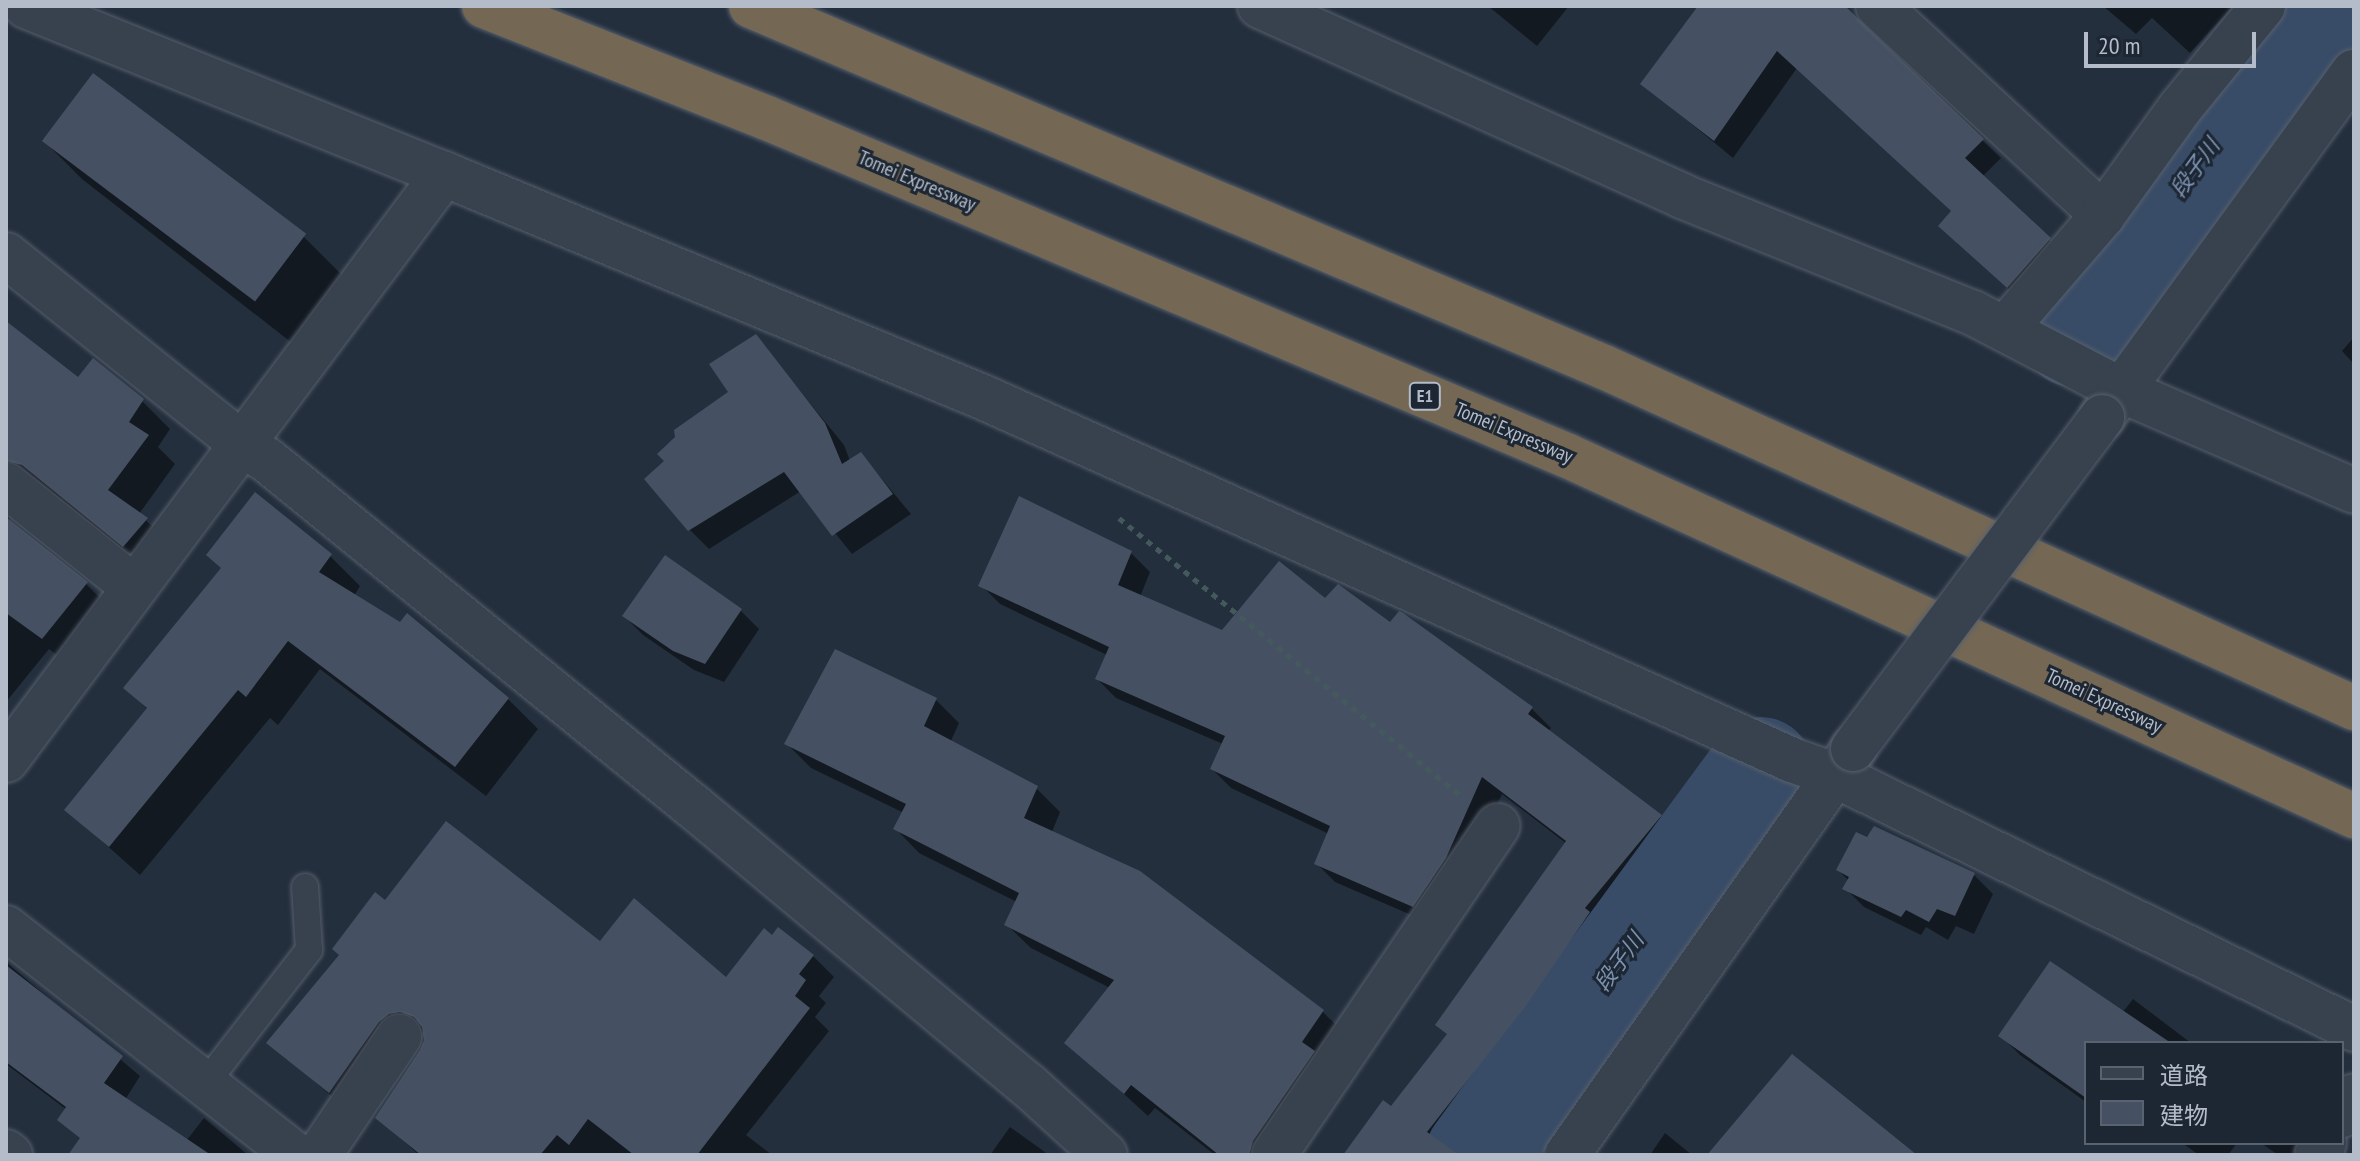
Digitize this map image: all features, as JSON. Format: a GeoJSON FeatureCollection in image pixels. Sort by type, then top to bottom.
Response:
{"type":"FeatureCollection","features":[{"type":"Feature","properties":{"kind":"highway","name":"Tomei Expressway"},"geometry":{"type":"LineString","coordinates":[[484,6],[767,118],[1568,456],[2354,816]]}},
{"type":"Feature","properties":{"kind":"highway"},"geometry":{"type":"LineString","coordinates":[[751,6],[1604,367],[2354,708]]}},
{"type":"Feature","properties":{"kind":"street"},"geometry":{"type":"LineString","coordinates":[[26,6],[444,174],[985,398],[1792,760],[1845,762],[2354,1029]]}},
{"type":"Feature","properties":{"kind":"street"},"geometry":{"type":"LineString","coordinates":[[1260,6],[1682,196],[2014,334],[2072,364],[2111,404],[2354,491]]}},
{"type":"Feature","properties":{"kind":"street"},"geometry":{"type":"LineString","coordinates":[[1878,6],[2103,215]]}},
{"type":"Feature","properties":{"kind":"street"},"geometry":{"type":"LineString","coordinates":[[2014,334],[2181,107],[2263,6]]}},
{"type":"Feature","properties":{"kind":"street"},"geometry":{"type":"LineString","coordinates":[[1567,1155],[1845,762],[2353,75]]}},
{"type":"Feature","properties":{"kind":"street"},"geometry":{"type":"LineString","coordinates":[[6,760],[444,174]]}},
{"type":"Feature","properties":{"kind":"street"},"geometry":{"type":"LineString","coordinates":[[6,255],[243,445],[279,469],[694,807],[1028,1085],[1105,1155]]}},
{"type":"Feature","properties":{"kind":"street"},"geometry":{"type":"LineString","coordinates":[[6,485],[134,587]]}},
{"type":"Feature","properties":{"kind":"street"},"geometry":{"type":"LineString","coordinates":[[1274,1155],[1498,826]]}},
{"type":"Feature","properties":{"kind":"street"},"geometry":{"type":"LineString","coordinates":[[6,928],[295,1155]]}},
{"type":"Feature","properties":{"kind":"street"},"geometry":{"type":"LineString","coordinates":[[319,1155],[399,1037]]}},
{"type":"Feature","properties":{"kind":"lane"},"geometry":{"type":"LineString","coordinates":[[205,1084],[309,950],[305,887]]}},
{"type":"Feature","properties":{"kind":"path"},"geometry":{"type":"LineString","coordinates":[[1115,515],[1498,826]]}},
{"type":"Feature","properties":{"kind":"building"},"geometry":{"type":"Polygon","coordinates":[[[1698,6],[1845,6],[1984,139],[1965,158],[2051,238],[2007,288],[1938,226],[1951,211],[1777,51],[1714,141],[1640,84],[1698,6]]]}},
{"type":"Feature","properties":{"kind":"building"},"geometry":{"type":"Polygon","coordinates":[[[93,73],[306,234],[255,302],[42,141],[93,73]]]}},
{"type":"Feature","properties":{"kind":"building"},"geometry":{"type":"Polygon","coordinates":[[[6,321],[78,377],[93,358],[144,399],[129,422],[149,435],[108,490],[148,518],[123,547],[22,465],[6,461],[6,321]]]}},
{"type":"Feature","properties":{"kind":"building"},"geometry":{"type":"Polygon","coordinates":[[[756,334],[825,423],[842,464],[861,452],[893,494],[832,536],[784,472],[688,531],[644,479],[664,461],[657,454],[675,437],[674,430],[728,392],[709,364],[756,334]]]}},
{"type":"Feature","properties":{"kind":"building"},"geometry":{"type":"Polygon","coordinates":[[[255,492],[332,554],[319,572],[400,622],[407,613],[509,698],[455,767],[288,641],[246,697],[238,690],[109,847],[64,810],[147,708],[123,688],[221,568],[206,555],[255,492]]]}},
{"type":"Feature","properties":{"kind":"building"},"geometry":{"type":"Polygon","coordinates":[[[1019,496],[1132,551],[1118,585],[1222,630],[1279,561],[1325,598],[1338,584],[1390,622],[1399,611],[1533,707],[1528,714],[1662,815],[1585,908],[1590,912],[1525,1007],[1427,1132],[1459,1155],[1343,1155],[1383,1100],[1391,1106],[1447,1034],[1435,1025],[1566,841],[1482,777],[1446,858],[1413,907],[1314,864],[1330,826],[1210,769],[1225,736],[1095,679],[1109,647],[978,586],[1019,496]]]}},
{"type":"Feature","properties":{"kind":"building"},"geometry":{"type":"Polygon","coordinates":[[[6,517],[88,582],[42,639],[6,613],[6,517]]]}},
{"type":"Feature","properties":{"kind":"building"},"geometry":{"type":"Polygon","coordinates":[[[665,555],[742,609],[705,664],[673,651],[622,616],[665,555]]]}},
{"type":"Feature","properties":{"kind":"building"},"geometry":{"type":"Polygon","coordinates":[[[835,649],[937,698],[924,726],[1038,786],[1024,818],[1140,871],[1324,1010],[1302,1042],[1315,1051],[1253,1141],[1249,1155],[1219,1155],[1131,1085],[1124,1094],[1064,1043],[1114,980],[1004,925],[1019,893],[893,829],[906,804],[784,744],[835,649]]]}},
{"type":"Feature","properties":{"kind":"building"},"geometry":{"type":"Polygon","coordinates":[[[446,821],[600,941],[634,898],[726,977],[764,928],[772,935],[778,927],[814,955],[799,974],[806,980],[795,996],[810,1008],[697,1155],[634,1155],[588,1119],[569,1145],[557,1135],[540,1155],[421,1155],[375,1118],[424,1040],[422,1027],[414,1017],[400,1012],[389,1014],[379,1022],[329,1093],[266,1043],[339,955],[332,949],[375,892],[385,900],[446,821]]]}},
{"type":"Feature","properties":{"kind":"building"},"geometry":{"type":"Polygon","coordinates":[[[1874,826],[1975,873],[1955,916],[1937,909],[1929,922],[1906,910],[1901,917],[1842,889],[1849,877],[1836,870],[1856,832],[1867,837],[1874,826]]]}},
{"type":"Feature","properties":{"kind":"building"},"geometry":{"type":"Polygon","coordinates":[[[2050,961],[2168,1041],[2084,1041],[2084,1097],[1998,1036],[2050,961]]]}},
{"type":"Feature","properties":{"kind":"building"},"geometry":{"type":"Polygon","coordinates":[[[6,965],[123,1056],[104,1083],[211,1155],[68,1155],[80,1138],[57,1120],[66,1107],[6,1062],[6,965]]]}},
{"type":"Feature","properties":{"kind":"building"},"geometry":{"type":"Polygon","coordinates":[[[1792,1054],[1917,1155],[1707,1155],[1792,1054]]]}},
{"type":"Feature","properties":{"kind":"waterway","name":"段子川"},"geometry":{"type":"LineString","coordinates":[[2074,335],[2244,99],[2322,6]]}},
{"type":"Feature","properties":{"kind":"waterway","name":"段子川"},"geometry":{"type":"LineString","coordinates":[[1477,1155],[1761,769]]}}]}
